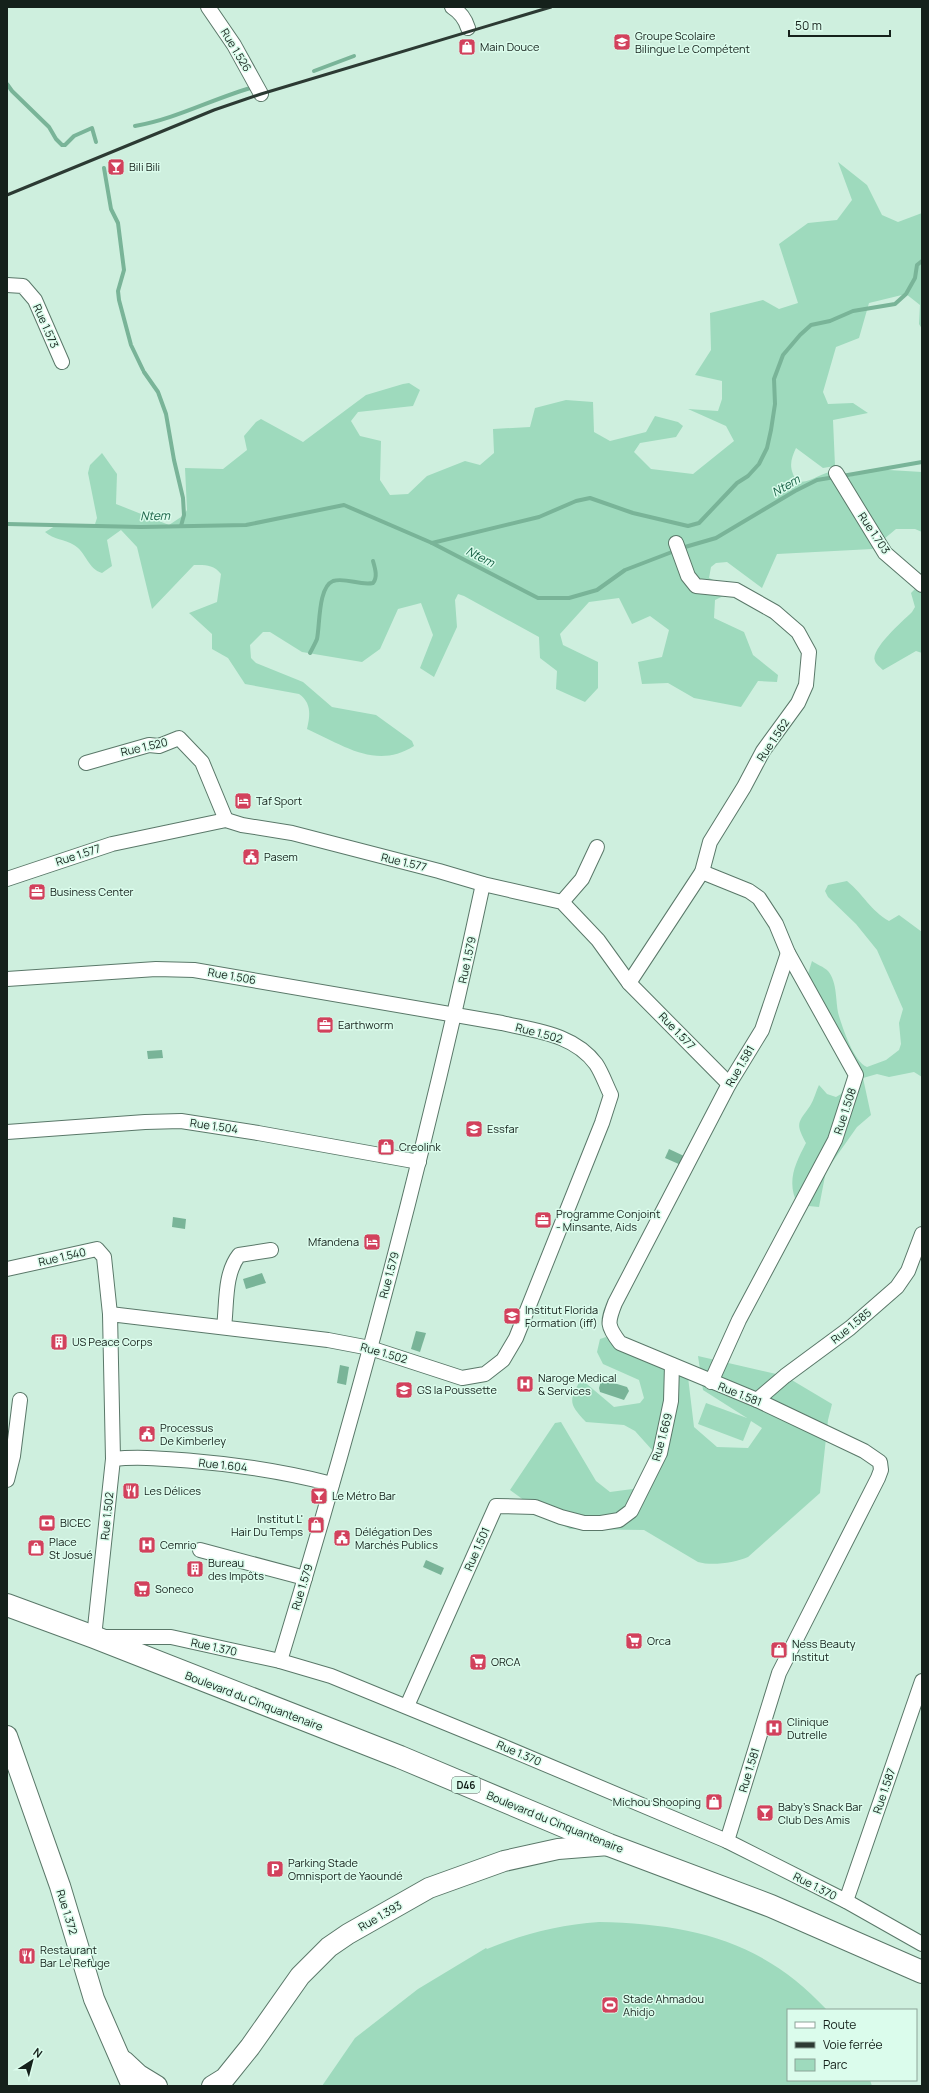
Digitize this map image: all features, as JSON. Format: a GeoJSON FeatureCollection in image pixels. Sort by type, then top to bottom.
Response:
{"type":"FeatureCollection","features":[{"type":"Feature","properties":{"kind":"main road","name":"Boulevard du Cinquantenaire"},"geometry":{"type":"LineString","coordinates":[[7,1605],[94,1637],[400,1757],[609,1845],[771,1906],[922,1972]]}},
{"type":"Feature","properties":{"kind":"main road","name":"Rue 1.372"},"geometry":{"type":"LineString","coordinates":[[7,1736],[60,1886],[94,1999],[132,2086]]}},
{"type":"Feature","properties":{"kind":"main road","name":"Rue 1.393"},"geometry":{"type":"LineString","coordinates":[[212,2086],[225,2078],[250,2047],[300,1976],[329,1948],[348,1934],[429,1888],[504,1862],[558,1849],[609,1845]]}},
{"type":"Feature","properties":{"kind":"main road"},"geometry":{"type":"LineString","coordinates":[[236,2086],[250,2047]]}},
{"type":"Feature","properties":{"kind":"main road"},"geometry":{"type":"LineString","coordinates":[[118,2055],[139,2075],[157,2086]]}},
{"type":"Feature","properties":{"kind":"street","name":"Rue 1.526"},"geometry":{"type":"LineString","coordinates":[[208,7],[234,45],[261,94]]}},
{"type":"Feature","properties":{"kind":"street"},"geometry":{"type":"LineString","coordinates":[[452,7],[460,12],[468,28]]}},
{"type":"Feature","properties":{"kind":"street","name":"Rue 1.573"},"geometry":{"type":"LineString","coordinates":[[7,284],[23,286],[35,300],[62,362]]}},
{"type":"Feature","properties":{"kind":"street","name":"Rue 1.703"},"geometry":{"type":"LineString","coordinates":[[836,473],[885,553],[922,585]]}},
{"type":"Feature","properties":{"kind":"street","name":"Rue 1.562"},"geometry":{"type":"LineString","coordinates":[[629,983],[702,872],[710,842],[744,787],[763,751],[798,703],[806,686],[809,652],[798,632],[775,612],[736,590],[696,586],[688,576],[676,543]]}},
{"type":"Feature","properties":{"kind":"street","name":"Rue 1.520"},"geometry":{"type":"LineString","coordinates":[[86,763],[149,744],[159,746],[179,738],[202,762],[226,820]]}},
{"type":"Feature","properties":{"kind":"street","name":"Rue 1.577"},"geometry":{"type":"LineString","coordinates":[[7,879],[112,844],[158,836],[226,820],[242,825],[292,833],[439,871],[483,884],[562,902],[598,940],[629,983],[729,1084]]}},
{"type":"Feature","properties":{"kind":"street"},"geometry":{"type":"LineString","coordinates":[[562,902],[582,879],[597,847]]}},
{"type":"Feature","properties":{"kind":"street","name":"Rue 1.508"},"geometry":{"type":"LineString","coordinates":[[702,872],[749,891],[759,898],[776,924],[788,953],[856,1075],[835,1140],[739,1320],[711,1382]]}},
{"type":"Feature","properties":{"kind":"street","name":"Rue 1.579"},"geometry":{"type":"LineString","coordinates":[[280,1661],[370,1348],[419,1162],[455,1015],[483,884]]}},
{"type":"Feature","properties":{"kind":"street","name":"Rue 1.581"},"geometry":{"type":"LineString","coordinates":[[727,1841],[779,1673],[881,1470],[880,1462],[864,1451],[757,1400],[620,1343],[609,1329],[609,1318],[729,1084],[762,1030],[788,953]]}},
{"type":"Feature","properties":{"kind":"street","name":"Rue 1.506"},"geometry":{"type":"LineString","coordinates":[[7,979],[156,969],[194,970],[455,1015]]}},
{"type":"Feature","properties":{"kind":"street","name":"Rue 1.502"},"geometry":{"type":"LineString","coordinates":[[94,1637],[113,1459],[110,1314],[328,1340],[370,1348],[462,1378],[485,1374],[503,1360],[516,1338],[602,1123],[611,1095],[597,1065],[581,1046],[551,1034],[455,1015]]}},
{"type":"Feature","properties":{"kind":"street","name":"Rue 1.504"},"geometry":{"type":"LineString","coordinates":[[7,1132],[145,1122],[181,1121],[258,1133],[419,1162]]}},
{"type":"Feature","properties":{"kind":"street","name":"Rue 1.585"},"geometry":{"type":"LineString","coordinates":[[757,1400],[785,1376],[850,1328],[897,1287],[908,1271],[922,1234]]}},
{"type":"Feature","properties":{"kind":"street","name":"Rue 1.540"},"geometry":{"type":"LineString","coordinates":[[7,1269],[97,1249],[104,1257],[110,1314]]}},
{"type":"Feature","properties":{"kind":"street"},"geometry":{"type":"LineString","coordinates":[[224,1327],[230,1272],[233,1263],[239,1255],[271,1250]]}},
{"type":"Feature","properties":{"kind":"street","name":"Rue 1.669"},"geometry":{"type":"LineString","coordinates":[[619,1520],[631,1512],[638,1502],[660,1453],[671,1401],[672,1365]]}},
{"type":"Feature","properties":{"kind":"street"},"geometry":{"type":"LineString","coordinates":[[7,1480],[13,1456],[20,1400]]}},
{"type":"Feature","properties":{"kind":"street","name":"Rue 1.604"},"geometry":{"type":"LineString","coordinates":[[113,1459],[135,1457],[215,1463],[283,1472],[332,1484]]}},
{"type":"Feature","properties":{"kind":"street","name":"Rue 1.501"},"geometry":{"type":"LineString","coordinates":[[407,1706],[496,1506],[535,1507],[561,1517],[584,1523],[601,1523],[619,1520]]}},
{"type":"Feature","properties":{"kind":"street"},"geometry":{"type":"LineString","coordinates":[[200,1550],[305,1578]]}},
{"type":"Feature","properties":{"kind":"street","name":"Rue 1.370"},"geometry":{"type":"LineString","coordinates":[[94,1637],[170,1637],[280,1661],[331,1676],[407,1706],[727,1841],[846,1901],[922,1944]]}},
{"type":"Feature","properties":{"kind":"street","name":"Rue 1.587"},"geometry":{"type":"LineString","coordinates":[[846,1901],[922,1681]]}},
{"type":"Feature","properties":{"kind":"green space"},"geometry":{"type":"Polygon","coordinates":[[[838,162],[867,185],[882,215],[898,222],[922,213],[922,329],[919,324],[920,305],[906,294],[869,303],[859,338],[836,347],[823,392],[828,404],[853,403],[868,413],[833,420],[835,466],[823,468],[796,448],[793,454],[791,467],[796,479],[804,482],[831,472],[849,476],[872,469],[922,472],[922,532],[915,529],[896,529],[872,549],[777,554],[762,588],[727,562],[716,563],[711,567],[709,578],[736,590],[715,600],[714,618],[744,632],[753,655],[778,675],[777,682],[758,681],[741,707],[694,698],[668,683],[642,684],[638,662],[662,657],[669,630],[650,616],[632,624],[619,598],[589,602],[560,634],[563,645],[598,662],[598,688],[585,702],[556,689],[557,671],[540,658],[539,637],[458,594],[455,600],[457,627],[434,677],[420,668],[433,635],[421,603],[398,609],[380,649],[362,662],[302,652],[270,632],[263,632],[250,645],[251,658],[256,663],[303,682],[332,707],[376,715],[412,741],[414,746],[400,753],[386,756],[360,752],[347,748],[307,729],[309,710],[306,701],[299,694],[245,684],[228,658],[212,649],[212,634],[189,613],[217,602],[221,574],[215,568],[194,565],[152,609],[137,547],[121,530],[107,540],[112,566],[102,573],[93,568],[74,545],[52,537],[45,532],[55,526],[95,524],[97,518],[88,473],[90,465],[102,453],[117,474],[116,504],[169,525],[184,515],[187,510],[185,468],[223,469],[247,450],[244,436],[256,422],[261,419],[303,442],[366,395],[409,383],[420,390],[413,406],[358,412],[351,421],[360,436],[381,441],[380,480],[390,495],[408,494],[427,476],[465,461],[480,465],[494,453],[493,429],[530,427],[535,408],[566,400],[593,402],[594,432],[610,441],[646,432],[655,416],[678,422],[683,426],[676,437],[640,443],[634,452],[651,469],[693,474],[734,441],[726,426],[688,409],[718,411],[722,399],[722,381],[695,375],[711,350],[710,313],[763,300],[779,309],[798,303],[779,244],[808,223],[837,220],[852,200],[838,162]]]}},
{"type":"Feature","properties":{"kind":"green space"},"geometry":{"type":"Polygon","coordinates":[[[922,586],[922,653],[916,651],[883,670],[875,661],[877,650],[888,635],[912,612],[915,607],[911,593],[915,589],[922,586]]]}},
{"type":"Feature","properties":{"kind":"green space"},"geometry":{"type":"Polygon","coordinates":[[[847,881],[882,917],[889,921],[899,915],[922,932],[922,1077],[914,1072],[889,1077],[877,1074],[863,1078],[871,1115],[857,1127],[826,1171],[819,1207],[798,1205],[794,1197],[792,1181],[793,1173],[798,1158],[806,1143],[800,1131],[799,1123],[811,1104],[819,1085],[827,1094],[836,1097],[841,1094],[853,1078],[803,990],[812,961],[828,971],[831,976],[835,987],[838,1011],[843,1029],[853,1052],[862,1064],[867,1067],[886,1060],[899,1050],[901,1044],[899,1023],[903,1009],[877,950],[856,924],[828,897],[825,891],[828,885],[847,881]]]}},
{"type":"Feature","properties":{"kind":"green space"},"geometry":{"type":"Polygon","coordinates":[[[606,1337],[672,1365],[688,1377],[694,1427],[717,1447],[748,1448],[762,1428],[751,1421],[743,1441],[698,1424],[706,1403],[747,1418],[703,1390],[698,1356],[785,1376],[832,1404],[828,1420],[820,1493],[748,1557],[723,1563],[710,1564],[698,1562],[644,1530],[570,1529],[547,1517],[510,1490],[555,1423],[561,1422],[596,1481],[610,1492],[640,1488],[655,1470],[653,1451],[635,1431],[624,1425],[586,1422],[573,1406],[572,1402],[574,1392],[581,1379],[614,1407],[640,1403],[644,1398],[639,1380],[603,1364],[597,1352],[600,1339],[606,1337]]]}},
{"type":"Feature","properties":{"kind":"green space","name":"Stade Ahmadou Ahidjo"},"geometry":{"type":"Polygon","coordinates":[[[599,1922],[633,1923],[664,1927],[694,1932],[723,1940],[751,1952],[777,1967],[802,1986],[826,2009],[787,2009],[787,2081],[870,2081],[872,2086],[322,2086],[355,2038],[418,1989],[486,1948],[487,1949],[542,1931],[570,1925],[599,1922]]]}},
{"type":"Feature","properties":{"kind":"shaded area"},"geometry":{"type":"Polygon","coordinates":[[[162,1050],[163,1058],[148,1059],[147,1051],[162,1050]]]}},
{"type":"Feature","properties":{"kind":"shaded area"},"geometry":{"type":"Polygon","coordinates":[[[669,1149],[684,1156],[681,1165],[665,1158],[669,1149]]]}},
{"type":"Feature","properties":{"kind":"shaded area"},"geometry":{"type":"Polygon","coordinates":[[[173,1217],[186,1219],[185,1229],[172,1227],[173,1217]]]}},
{"type":"Feature","properties":{"kind":"shaded area"},"geometry":{"type":"Polygon","coordinates":[[[262,1273],[266,1283],[246,1289],[243,1279],[262,1273]]]}},
{"type":"Feature","properties":{"kind":"shaded area"},"geometry":{"type":"Polygon","coordinates":[[[416,1331],[426,1333],[420,1352],[411,1349],[416,1331]]]}},
{"type":"Feature","properties":{"kind":"shaded area"},"geometry":{"type":"Polygon","coordinates":[[[340,1365],[349,1367],[346,1385],[337,1383],[340,1365]]]}},
{"type":"Feature","properties":{"kind":"shaded area"},"geometry":{"type":"Polygon","coordinates":[[[604,1380],[627,1387],[629,1391],[624,1400],[600,1392],[599,1388],[601,1381],[604,1380]]]}},
{"type":"Feature","properties":{"kind":"shaded area"},"geometry":{"type":"Polygon","coordinates":[[[426,1560],[444,1568],[441,1575],[423,1567],[426,1560]]]}},
{"type":"Feature","properties":{"kind":"waterway"},"geometry":{"type":"LineString","coordinates":[[314,71],[354,56]]}},
{"type":"Feature","properties":{"kind":"waterway"},"geometry":{"type":"LineString","coordinates":[[7,84],[12,91],[49,127],[56,139],[62,145],[65,145],[74,136],[92,128],[96,142]]}},
{"type":"Feature","properties":{"kind":"waterway"},"geometry":{"type":"LineString","coordinates":[[135,126],[150,123],[254,87]]}},
{"type":"Feature","properties":{"kind":"waterway"},"geometry":{"type":"LineString","coordinates":[[104,168],[111,209],[118,223],[124,270],[118,291],[119,300],[131,345],[143,370]]}},
{"type":"Feature","properties":{"kind":"waterway"},"geometry":{"type":"LineString","coordinates":[[432,543],[539,517],[576,501],[590,498],[633,513],[688,526],[699,523],[737,483],[748,476],[759,464],[767,448],[771,430],[775,404],[774,379],[783,355],[800,335],[811,325],[830,321],[853,311],[895,304],[906,294],[915,278],[917,265],[922,261]]}},
{"type":"Feature","properties":{"kind":"waterway"},"geometry":{"type":"LineString","coordinates":[[144,372],[158,392],[166,414],[174,460],[183,498],[184,515],[181,526]]}},
{"type":"Feature","properties":{"kind":"waterway","name":"Ntem"},"geometry":{"type":"LineString","coordinates":[[842,476],[922,462]]}},
{"type":"Feature","properties":{"kind":"waterway","name":"Ntem"},"geometry":{"type":"LineString","coordinates":[[7,524],[141,527],[246,525],[344,505],[432,543],[538,598],[569,598],[597,590],[625,570],[685,547],[716,538],[795,491],[817,480],[835,477]]}},
{"type":"Feature","properties":{"kind":"waterway"},"geometry":{"type":"LineString","coordinates":[[310,653],[317,639],[320,607],[328,585],[333,581],[338,580],[368,584],[373,583],[376,575],[373,561]]}},
{"type":"Feature","properties":{"kind":"railway"},"geometry":{"type":"LineString","coordinates":[[7,195],[214,110],[261,94],[551,7]]}},
{"type":"Feature","properties":{"kind":"place","name":"Groupe Scolaire Bilingue Le Compétent"},"geometry":{"type":"Point","coordinates":[622,42]}},
{"type":"Feature","properties":{"kind":"place","name":"Main Douce"},"geometry":{"type":"Point","coordinates":[467,47]}},
{"type":"Feature","properties":{"kind":"place","name":"Bili Bili"},"geometry":{"type":"Point","coordinates":[116,167]}},
{"type":"Feature","properties":{"kind":"place","name":"Taf Sport"},"geometry":{"type":"Point","coordinates":[243,801]}},
{"type":"Feature","properties":{"kind":"place","name":"Pasem"},"geometry":{"type":"Point","coordinates":[251,857]}},
{"type":"Feature","properties":{"kind":"place","name":"Business Center"},"geometry":{"type":"Point","coordinates":[37,892]}},
{"type":"Feature","properties":{"kind":"place","name":"Earthworm"},"geometry":{"type":"Point","coordinates":[325,1025]}},
{"type":"Feature","properties":{"kind":"place","name":"Essfar"},"geometry":{"type":"Point","coordinates":[474,1129]}},
{"type":"Feature","properties":{"kind":"place","name":"Creolink"},"geometry":{"type":"Point","coordinates":[386,1147]}},
{"type":"Feature","properties":{"kind":"place","name":"Programme Conjoint - Minsante, Aids"},"geometry":{"type":"Point","coordinates":[543,1220]}},
{"type":"Feature","properties":{"kind":"place","name":"Mfandena"},"geometry":{"type":"Point","coordinates":[372,1242]}},
{"type":"Feature","properties":{"kind":"place","name":"Institut Florida Formation (iff)"},"geometry":{"type":"Point","coordinates":[512,1316]}},
{"type":"Feature","properties":{"kind":"place","name":"US Peace Corps"},"geometry":{"type":"Point","coordinates":[59,1342]}},
{"type":"Feature","properties":{"kind":"place","name":"Naroge Medical & Services"},"geometry":{"type":"Point","coordinates":[525,1384]}},
{"type":"Feature","properties":{"kind":"place","name":"GS la Poussette"},"geometry":{"type":"Point","coordinates":[404,1390]}},
{"type":"Feature","properties":{"kind":"place","name":"Processus De Kimberley"},"geometry":{"type":"Point","coordinates":[147,1434]}},
{"type":"Feature","properties":{"kind":"place","name":"Les Délices"},"geometry":{"type":"Point","coordinates":[131,1491]}},
{"type":"Feature","properties":{"kind":"place","name":"Le Métro Bar"},"geometry":{"type":"Point","coordinates":[319,1496]}},
{"type":"Feature","properties":{"kind":"place","name":"BICEC"},"geometry":{"type":"Point","coordinates":[47,1523]}},
{"type":"Feature","properties":{"kind":"place","name":"Institut L' Hair Du Temps"},"geometry":{"type":"Point","coordinates":[316,1525]}},
{"type":"Feature","properties":{"kind":"place","name":"Délégation Des Marchés Publics"},"geometry":{"type":"Point","coordinates":[342,1538]}},
{"type":"Feature","properties":{"kind":"place","name":"Cemrio"},"geometry":{"type":"Point","coordinates":[147,1545]}},
{"type":"Feature","properties":{"kind":"place","name":"Place St Josué"},"geometry":{"type":"Point","coordinates":[36,1548]}},
{"type":"Feature","properties":{"kind":"place","name":"Bureau des Impôts"},"geometry":{"type":"Point","coordinates":[195,1569]}},
{"type":"Feature","properties":{"kind":"place","name":"Soneco"},"geometry":{"type":"Point","coordinates":[142,1589]}},
{"type":"Feature","properties":{"kind":"place","name":"Orca"},"geometry":{"type":"Point","coordinates":[634,1641]}},
{"type":"Feature","properties":{"kind":"place","name":"Ness Beauty Institut"},"geometry":{"type":"Point","coordinates":[779,1650]}},
{"type":"Feature","properties":{"kind":"place","name":"ORCA"},"geometry":{"type":"Point","coordinates":[478,1662]}},
{"type":"Feature","properties":{"kind":"place","name":"Clinique Dutrelle"},"geometry":{"type":"Point","coordinates":[774,1728]}},
{"type":"Feature","properties":{"kind":"place","name":"Michou Shooping"},"geometry":{"type":"Point","coordinates":[714,1802]}},
{"type":"Feature","properties":{"kind":"place","name":"Baby's Snack Bar Club Des Amis"},"geometry":{"type":"Point","coordinates":[765,1813]}},
{"type":"Feature","properties":{"kind":"place","name":"Parking Stade Omnisport de Yaoundé"},"geometry":{"type":"Point","coordinates":[275,1869]}},
{"type":"Feature","properties":{"kind":"place","name":"Restaurant Bar Le Refuge"},"geometry":{"type":"Point","coordinates":[27,1956]}},
{"type":"Feature","properties":{"kind":"place","name":"Stade Ahmadou Ahidjo"},"geometry":{"type":"Point","coordinates":[610,2005]}}]}
